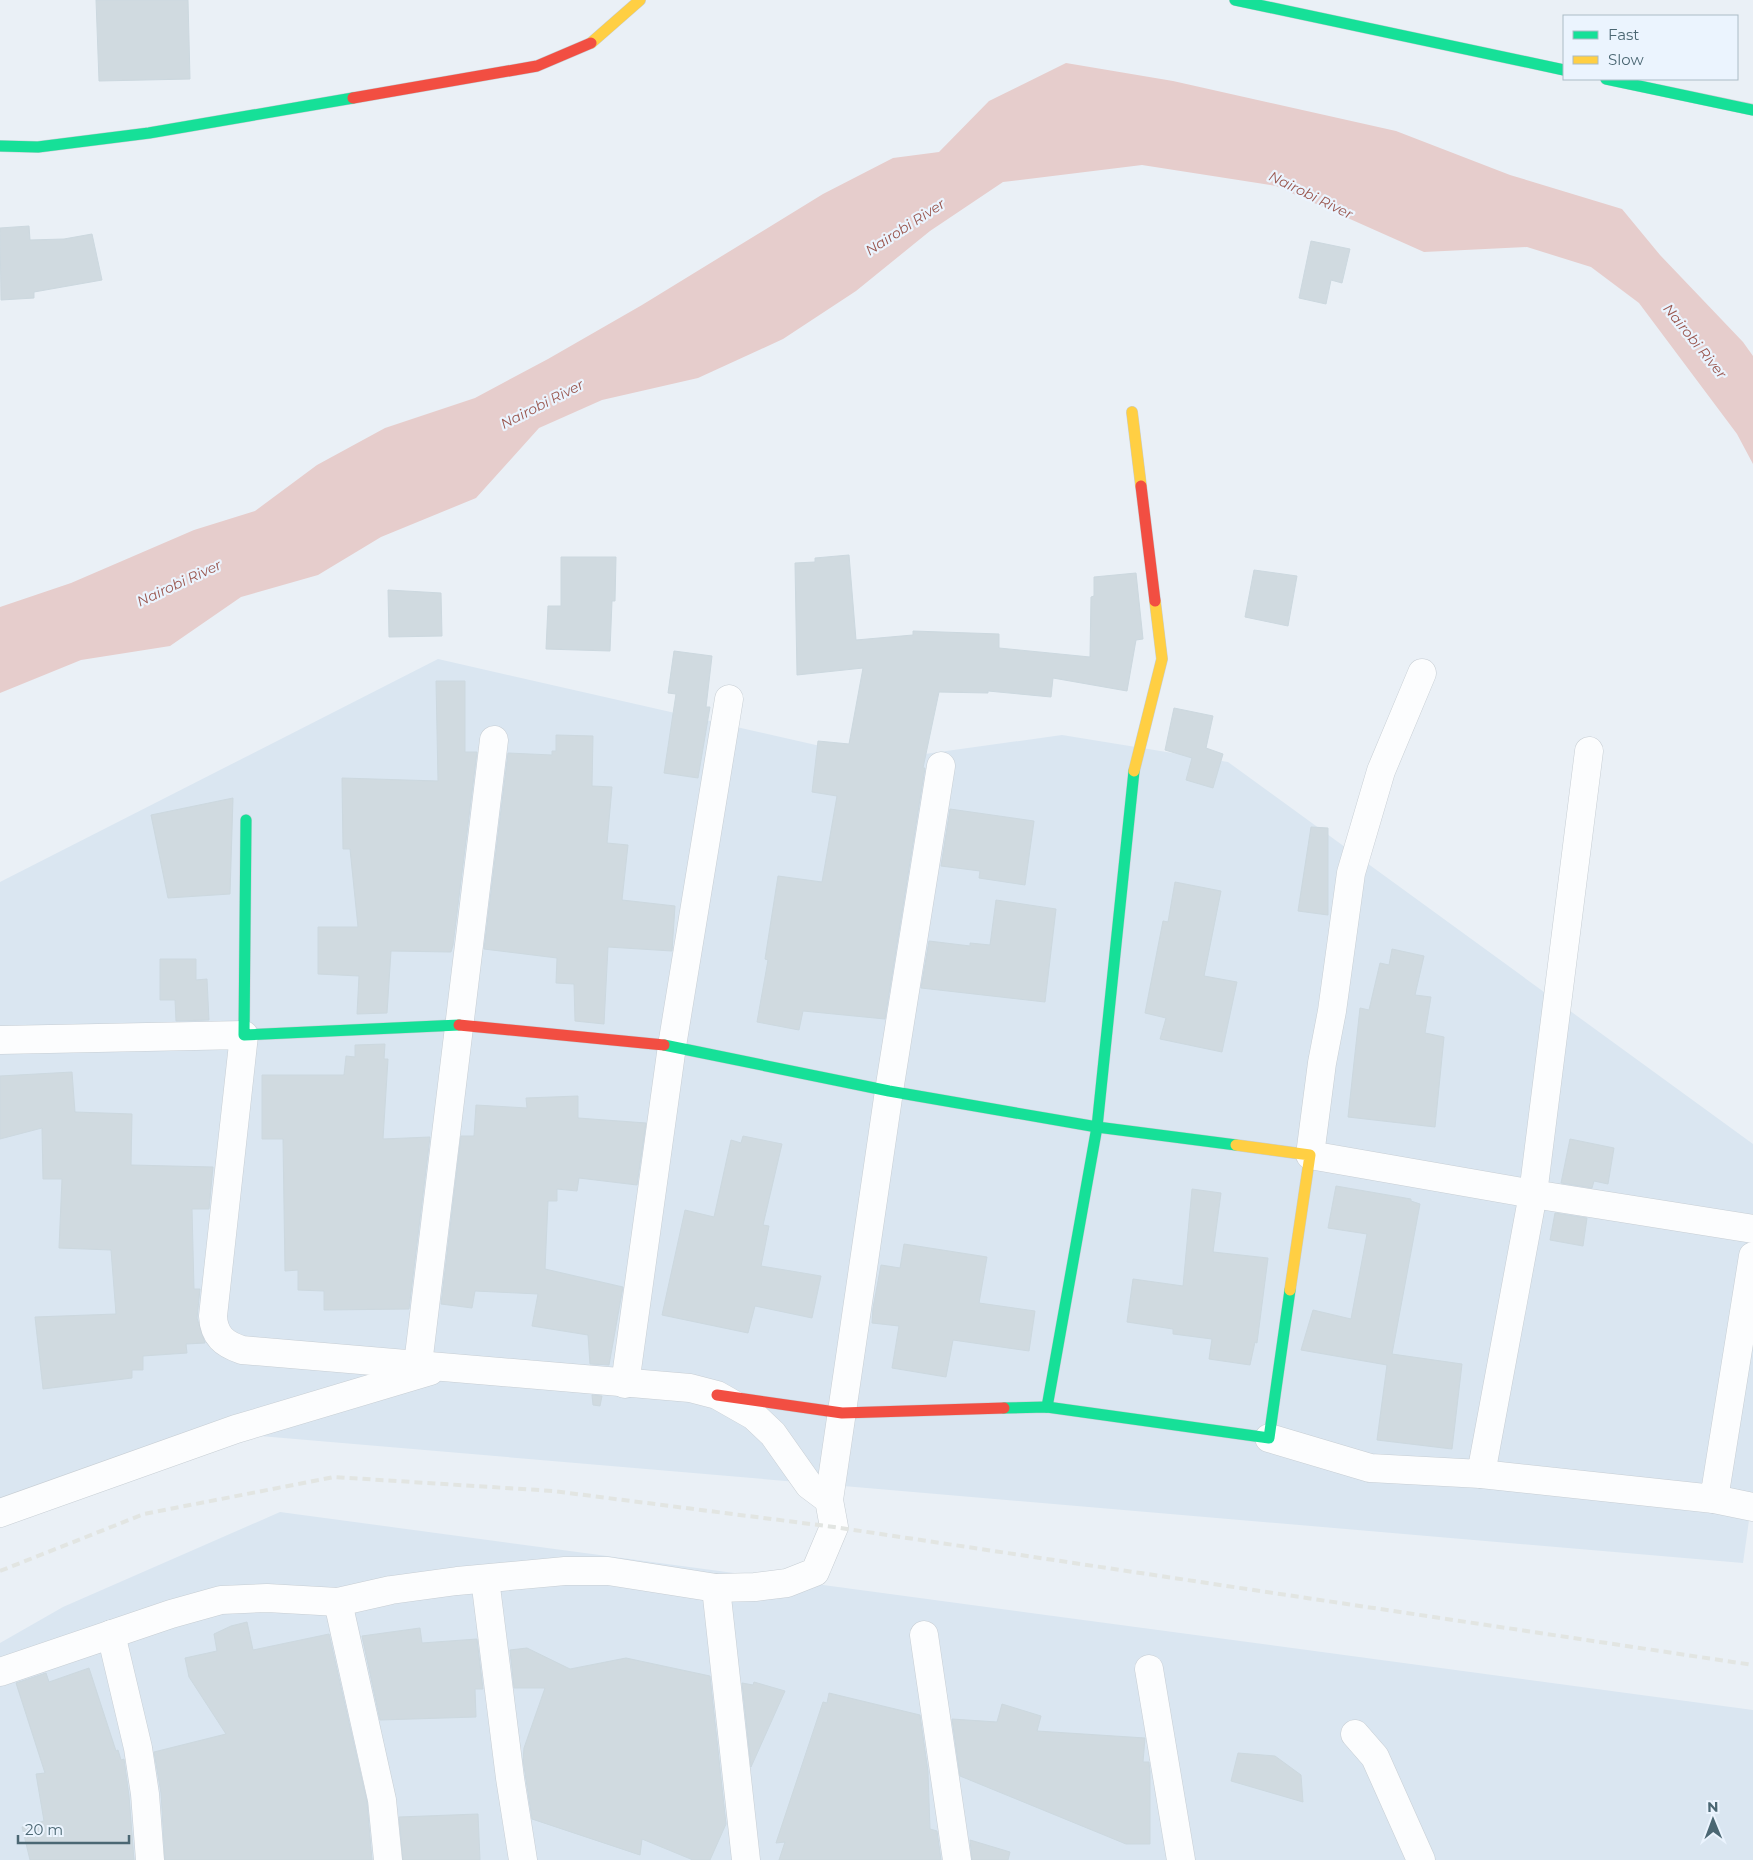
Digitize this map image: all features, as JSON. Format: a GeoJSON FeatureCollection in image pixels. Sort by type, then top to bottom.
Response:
{"type":"FeatureCollection","features":[{"type":"Feature","properties":{"kind":"street"},"geometry":{"type":"LineString","coordinates":[[0,146],[38,147],[149,133],[537,66],[591,43],[640,0]]}},
{"type":"Feature","properties":{"kind":"street"},"geometry":{"type":"LineString","coordinates":[[1235,0],[1563,70]]}},
{"type":"Feature","properties":{"kind":"street"},"geometry":{"type":"LineString","coordinates":[[1611,80],[1753,110]]}},
{"type":"Feature","properties":{"kind":"street"},"geometry":{"type":"LineString","coordinates":[[1048,1407],[1097,1127],[1135,761],[1162,659],[1132,412]]}},
{"type":"Feature","properties":{"kind":"street"},"geometry":{"type":"LineString","coordinates":[[1269,1438],[1322,1063],[1332,1012],[1352,873],[1381,772],[1422,673]]}},
{"type":"Feature","properties":{"kind":"street"},"geometry":{"type":"LineString","coordinates":[[625,1384],[672,1046],[729,699]]}},
{"type":"Feature","properties":{"kind":"street"},"geometry":{"type":"LineString","coordinates":[[418,1364],[494,740]]}},
{"type":"Feature","properties":{"kind":"street"},"geometry":{"type":"LineString","coordinates":[[1481,1474],[1533,1194],[1589,750]]}},
{"type":"Feature","properties":{"kind":"street"},"geometry":{"type":"LineString","coordinates":[[0,1672],[194,1606],[221,1600],[267,1598],[338,1602],[390,1590],[565,1571],[608,1571],[716,1588],[755,1587],[788,1583],[815,1572],[834,1528],[830,1500],[842,1413],[889,1091],[941,766]]}},
{"type":"Feature","properties":{"kind":"street"},"geometry":{"type":"LineString","coordinates":[[246,820],[244,1035],[213,1316],[214,1328],[220,1338],[229,1345],[242,1350],[446,1366],[625,1384],[690,1388],[716,1394],[842,1413],[1048,1407],[1269,1438],[1370,1468],[1481,1474],[1714,1498],[1753,1507]]}},
{"type":"Feature","properties":{"kind":"street"},"geometry":{"type":"LineString","coordinates":[[0,1040],[244,1035],[460,1026],[672,1046],[889,1091],[1097,1127],[1310,1155],[1533,1194],[1753,1229]]}},
{"type":"Feature","properties":{"kind":"street"},"geometry":{"type":"LineString","coordinates":[[1714,1498],[1753,1256]]}},
{"type":"Feature","properties":{"kind":"street"},"geometry":{"type":"LineString","coordinates":[[0,1513],[236,1429],[446,1366]]}},
{"type":"Feature","properties":{"kind":"street"},"geometry":{"type":"LineString","coordinates":[[716,1394],[754,1416],[767,1428],[809,1485],[830,1500]]}},
{"type":"Feature","properties":{"kind":"street"},"geometry":{"type":"LineString","coordinates":[[485,1579],[511,1786],[523,1860]]}},
{"type":"Feature","properties":{"kind":"street"},"geometry":{"type":"LineString","coordinates":[[716,1588],[746,1860]]}},
{"type":"Feature","properties":{"kind":"street"},"geometry":{"type":"LineString","coordinates":[[338,1602],[382,1800],[388,1860]]}},
{"type":"Feature","properties":{"kind":"street"},"geometry":{"type":"LineString","coordinates":[[111,1634],[138,1748],[145,1794],[150,1860]]}},
{"type":"Feature","properties":{"kind":"street"},"geometry":{"type":"LineString","coordinates":[[924,1635],[958,1860]]}},
{"type":"Feature","properties":{"kind":"street"},"geometry":{"type":"LineString","coordinates":[[1149,1669],[1181,1860]]}},
{"type":"Feature","properties":{"kind":"street"},"geometry":{"type":"LineString","coordinates":[[1355,1734],[1375,1756],[1421,1860]]}},
{"type":"Feature","properties":{"kind":"shaded area"},"geometry":{"type":"Polygon","coordinates":[[[438,659],[882,760],[1062,735],[1228,762],[1753,1144],[1753,1492],[1743,1563],[214,1432],[0,1505],[0,882],[438,659]]]}},
{"type":"Feature","properties":{"kind":"shaded area"},"geometry":{"type":"Polygon","coordinates":[[[280,1512],[1753,1710],[1753,1860],[0,1860],[0,1643],[63,1607],[280,1512]]]}},
{"type":"Feature","properties":{"kind":"water","name":"Nairobi River"},"geometry":{"type":"Polygon","coordinates":[[[1066,63],[1173,81],[1396,131],[1510,175],[1622,209],[1660,255],[1743,342],[1753,356],[1753,464],[1737,434],[1639,303],[1591,267],[1527,247],[1424,252],[1276,186],[1142,165],[1003,182],[930,231],[856,291],[783,339],[698,378],[602,400],[539,428],[476,498],[381,537],[318,575],[241,597],[170,646],[81,660],[0,693],[0,607],[71,583],[194,530],[255,511],[317,465],[385,428],[475,398],[548,359],[642,305],[823,194],[893,158],[939,152],[989,101],[1066,63]]]}},
{"type":"Feature","properties":{"kind":"building"},"geometry":{"type":"Polygon","coordinates":[[[96,0],[188,0],[190,79],[99,81],[96,0]]]}},
{"type":"Feature","properties":{"kind":"building"},"geometry":{"type":"Polygon","coordinates":[[[29,226],[30,240],[64,239],[92,234],[102,280],[34,292],[34,298],[1,300],[0,228],[29,226]]]}},
{"type":"Feature","properties":{"kind":"building"},"geometry":{"type":"Polygon","coordinates":[[[1311,241],[1350,249],[1342,283],[1331,280],[1326,304],[1299,298],[1311,241]]]}},
{"type":"Feature","properties":{"kind":"building"},"geometry":{"type":"Polygon","coordinates":[[[849,555],[856,640],[913,635],[913,631],[999,634],[999,648],[1090,657],[1091,597],[1094,596],[1094,577],[1136,573],[1143,639],[1136,640],[1127,691],[1053,678],[1051,697],[988,691],[988,693],[939,692],[923,768],[925,768],[885,1019],[803,1011],[799,1030],[757,1022],[768,960],[765,959],[778,876],[822,882],[837,796],[812,792],[818,741],[849,744],[863,668],[797,675],[795,563],[815,562],[815,558],[849,555]]]}},
{"type":"Feature","properties":{"kind":"building"},"geometry":{"type":"Polygon","coordinates":[[[561,557],[616,557],[615,601],[612,601],[610,651],[546,649],[548,606],[561,606],[561,557]]]}},
{"type":"Feature","properties":{"kind":"building"},"geometry":{"type":"Polygon","coordinates":[[[1254,570],[1297,576],[1288,626],[1245,617],[1254,570]]]}},
{"type":"Feature","properties":{"kind":"building"},"geometry":{"type":"Polygon","coordinates":[[[388,590],[441,593],[442,636],[389,637],[388,590]]]}},
{"type":"Feature","properties":{"kind":"building"},"geometry":{"type":"Polygon","coordinates":[[[674,651],[712,656],[706,707],[710,707],[698,778],[664,773],[676,694],[668,693],[674,651]]]}},
{"type":"Feature","properties":{"kind":"building"},"geometry":{"type":"Polygon","coordinates":[[[436,681],[465,681],[465,752],[477,752],[453,945],[451,952],[391,951],[387,1013],[357,1014],[359,976],[318,974],[318,927],[358,927],[350,849],[343,849],[342,778],[438,781],[436,681]]]}},
{"type":"Feature","properties":{"kind":"building"},"geometry":{"type":"Polygon","coordinates":[[[1174,708],[1213,716],[1206,748],[1223,754],[1213,788],[1186,780],[1192,758],[1165,750],[1174,708]]]}},
{"type":"Feature","properties":{"kind":"building"},"geometry":{"type":"Polygon","coordinates":[[[556,735],[593,736],[592,786],[612,787],[607,843],[628,845],[622,900],[675,906],[672,951],[608,947],[604,1024],[575,1021],[574,984],[556,983],[557,958],[484,949],[508,753],[552,755],[552,751],[556,751],[556,735]]]}},
{"type":"Feature","properties":{"kind":"building"},"geometry":{"type":"Polygon","coordinates":[[[233,798],[230,894],[168,898],[151,815],[233,798]]]}},
{"type":"Feature","properties":{"kind":"building"},"geometry":{"type":"Polygon","coordinates":[[[950,809],[1034,821],[1025,885],[979,878],[980,871],[941,866],[950,809]]]}},
{"type":"Feature","properties":{"kind":"building"},"geometry":{"type":"Polygon","coordinates":[[[1311,827],[1328,828],[1328,915],[1298,911],[1311,827]]]}},
{"type":"Feature","properties":{"kind":"building"},"geometry":{"type":"Polygon","coordinates":[[[1175,882],[1221,891],[1204,976],[1237,982],[1222,1052],[1160,1039],[1166,1018],[1145,1013],[1163,921],[1168,922],[1175,882]]]}},
{"type":"Feature","properties":{"kind":"building"},"geometry":{"type":"Polygon","coordinates":[[[996,900],[1056,909],[1045,1002],[921,988],[929,941],[970,946],[970,943],[990,945],[996,900]]]}},
{"type":"Feature","properties":{"kind":"building"},"geometry":{"type":"Polygon","coordinates":[[[1392,949],[1424,956],[1415,995],[1431,997],[1425,1033],[1444,1037],[1435,1127],[1348,1117],[1360,1008],[1369,1010],[1380,963],[1389,965],[1392,949]]]}},
{"type":"Feature","properties":{"kind":"building"},"geometry":{"type":"Polygon","coordinates":[[[160,959],[196,959],[196,980],[207,979],[209,1020],[176,1021],[175,1000],[160,1000],[160,959]]]}},
{"type":"Feature","properties":{"kind":"building"},"geometry":{"type":"Polygon","coordinates":[[[385,1044],[384,1059],[388,1059],[383,1139],[430,1137],[409,1309],[324,1310],[324,1291],[298,1290],[298,1270],[285,1271],[283,1139],[262,1139],[262,1075],[344,1075],[346,1056],[355,1057],[355,1045],[385,1044]]]}},
{"type":"Feature","properties":{"kind":"building"},"geometry":{"type":"Polygon","coordinates":[[[72,1072],[75,1112],[132,1114],[131,1165],[213,1167],[209,1209],[192,1209],[194,1289],[200,1289],[197,1318],[205,1343],[186,1344],[187,1353],[143,1356],[143,1370],[132,1370],[132,1378],[43,1389],[35,1317],[116,1314],[111,1250],[59,1248],[62,1179],[43,1179],[42,1128],[0,1139],[0,1076],[72,1072]]]}},
{"type":"Feature","properties":{"kind":"building"},"geometry":{"type":"Polygon","coordinates":[[[578,1096],[578,1118],[646,1123],[637,1185],[579,1178],[577,1191],[557,1189],[557,1201],[548,1201],[545,1269],[623,1287],[609,1365],[590,1364],[588,1335],[532,1326],[538,1294],[475,1291],[472,1308],[441,1304],[461,1136],[474,1136],[476,1105],[527,1108],[526,1098],[578,1096]]]}},
{"type":"Feature","properties":{"kind":"building"},"geometry":{"type":"Polygon","coordinates":[[[743,1136],[782,1144],[763,1225],[769,1226],[761,1266],[821,1276],[812,1318],[755,1306],[748,1333],[662,1315],[685,1210],[714,1217],[731,1140],[741,1143],[743,1136]]]}},
{"type":"Feature","properties":{"kind":"building"},"geometry":{"type":"Polygon","coordinates":[[[1570,1139],[1614,1148],[1608,1184],[1594,1181],[1592,1188],[1561,1183],[1570,1139]]]}},
{"type":"Feature","properties":{"kind":"building"},"geometry":{"type":"Polygon","coordinates":[[[1336,1186],[1411,1199],[1411,1201],[1420,1204],[1392,1354],[1462,1364],[1452,1449],[1377,1440],[1387,1365],[1301,1350],[1313,1310],[1351,1319],[1367,1234],[1328,1228],[1336,1186]]]}},
{"type":"Feature","properties":{"kind":"building"},"geometry":{"type":"Polygon","coordinates":[[[1192,1189],[1221,1193],[1213,1252],[1268,1258],[1257,1343],[1255,1342],[1250,1365],[1209,1359],[1212,1339],[1173,1334],[1173,1329],[1127,1322],[1133,1279],[1183,1286],[1192,1189]]]}},
{"type":"Feature","properties":{"kind":"building"},"geometry":{"type":"Polygon","coordinates":[[[1555,1213],[1587,1218],[1583,1246],[1550,1240],[1555,1213]]]}},
{"type":"Feature","properties":{"kind":"building"},"geometry":{"type":"Polygon","coordinates":[[[904,1244],[987,1257],[979,1303],[1035,1311],[1029,1351],[953,1340],[946,1377],[892,1368],[899,1326],[872,1323],[873,1308],[881,1265],[900,1268],[904,1244]]]}},
{"type":"Feature","properties":{"kind":"building"},"geometry":{"type":"Polygon","coordinates":[[[592,1395],[602,1396],[600,1406],[593,1405],[592,1395]]]}},
{"type":"Feature","properties":{"kind":"building"},"geometry":{"type":"Polygon","coordinates":[[[247,1622],[253,1650],[329,1634],[367,1802],[372,1860],[165,1860],[161,1793],[154,1752],[226,1734],[189,1677],[185,1658],[217,1651],[214,1634],[231,1626],[247,1622]]]}},
{"type":"Feature","properties":{"kind":"building"},"geometry":{"type":"Polygon","coordinates":[[[420,1628],[422,1643],[477,1639],[483,1689],[475,1689],[476,1717],[380,1720],[362,1636],[420,1628]]]}},
{"type":"Feature","properties":{"kind":"building"},"geometry":{"type":"Polygon","coordinates":[[[527,1648],[570,1669],[626,1658],[710,1676],[726,1824],[710,1860],[693,1860],[642,1839],[640,1855],[532,1819],[523,1760],[524,1748],[545,1688],[514,1688],[510,1650],[527,1648]]]}},
{"type":"Feature","properties":{"kind":"building"},"geometry":{"type":"Polygon","coordinates":[[[89,1668],[116,1751],[118,1750],[121,1760],[124,1759],[134,1860],[30,1860],[22,1827],[44,1821],[36,1774],[45,1773],[16,1683],[46,1673],[49,1682],[89,1668]]]}},
{"type":"Feature","properties":{"kind":"building"},"geometry":{"type":"Polygon","coordinates":[[[754,1682],[785,1691],[751,1767],[742,1683],[753,1685],[754,1682]]]}},
{"type":"Feature","properties":{"kind":"building"},"geometry":{"type":"Polygon","coordinates":[[[829,1693],[920,1715],[928,1772],[930,1829],[937,1831],[941,1860],[779,1860],[785,1842],[776,1843],[823,1702],[827,1703],[829,1693]]]}},
{"type":"Feature","properties":{"kind":"building"},"geometry":{"type":"Polygon","coordinates":[[[1002,1704],[1041,1716],[1037,1731],[1145,1738],[1143,1762],[1149,1762],[1150,1772],[1150,1844],[1126,1844],[960,1776],[952,1719],[997,1722],[1002,1704]]]}},
{"type":"Feature","properties":{"kind":"building"},"geometry":{"type":"Polygon","coordinates":[[[1238,1753],[1275,1756],[1301,1775],[1303,1802],[1231,1781],[1238,1753]]]}},
{"type":"Feature","properties":{"kind":"building"},"geometry":{"type":"Polygon","coordinates":[[[478,1814],[480,1860],[403,1860],[399,1817],[478,1814]]]}},
{"type":"Feature","properties":{"kind":"building"},"geometry":{"type":"Polygon","coordinates":[[[970,1840],[1010,1852],[1008,1860],[972,1860],[970,1840]]]}},
{"type":"Feature","properties":{"kind":"railway"},"geometry":{"type":"LineString","coordinates":[[0,1571],[144,1514],[334,1477],[553,1491],[834,1527],[1753,1665]]}},
{"type":"Feature","properties":{"kind":"traffic: fast"},"geometry":{"type":"LineString","coordinates":[[1235,0],[1563,70]]}},
{"type":"Feature","properties":{"kind":"traffic: fast"},"geometry":{"type":"LineString","coordinates":[[1611,80],[1753,110]]}},
{"type":"Feature","properties":{"kind":"traffic: fast"},"geometry":{"type":"LineString","coordinates":[[0,146],[38,147],[149,133],[353,98]]}},
{"type":"Feature","properties":{"kind":"traffic: fast"},"geometry":{"type":"LineString","coordinates":[[1047,1407],[1097,1127],[1134,771]]}},
{"type":"Feature","properties":{"kind":"traffic: fast"},"geometry":{"type":"LineString","coordinates":[[246,820],[244,1035],[459,1025]]}},
{"type":"Feature","properties":{"kind":"traffic: fast"},"geometry":{"type":"LineString","coordinates":[[664,1045],[889,1091],[1097,1127],[1236,1145]]}},
{"type":"Feature","properties":{"kind":"traffic: fast"},"geometry":{"type":"LineString","coordinates":[[1004,1408],[1047,1407],[1269,1438],[1290,1290]]}},
{"type":"Feature","properties":{"kind":"traffic: slow"},"geometry":{"type":"LineString","coordinates":[[591,43],[640,0]]}},
{"type":"Feature","properties":{"kind":"traffic: slow"},"geometry":{"type":"LineString","coordinates":[[1132,412],[1141,486]]}},
{"type":"Feature","properties":{"kind":"traffic: slow"},"geometry":{"type":"LineString","coordinates":[[1134,771],[1162,659],[1155,601]]}},
{"type":"Feature","properties":{"kind":"traffic: slow"},"geometry":{"type":"LineString","coordinates":[[1236,1145],[1310,1155],[1290,1290]]}},
{"type":"Feature","properties":{"kind":"traffic: jam"},"geometry":{"type":"LineString","coordinates":[[353,98],[537,66],[591,43]]}},
{"type":"Feature","properties":{"kind":"traffic: jam"},"geometry":{"type":"LineString","coordinates":[[1141,486],[1155,601]]}},
{"type":"Feature","properties":{"kind":"traffic: jam"},"geometry":{"type":"LineString","coordinates":[[459,1025],[664,1045]]}},
{"type":"Feature","properties":{"kind":"traffic: jam"},"geometry":{"type":"LineString","coordinates":[[717,1395],[842,1413],[1004,1408]]}}]}
